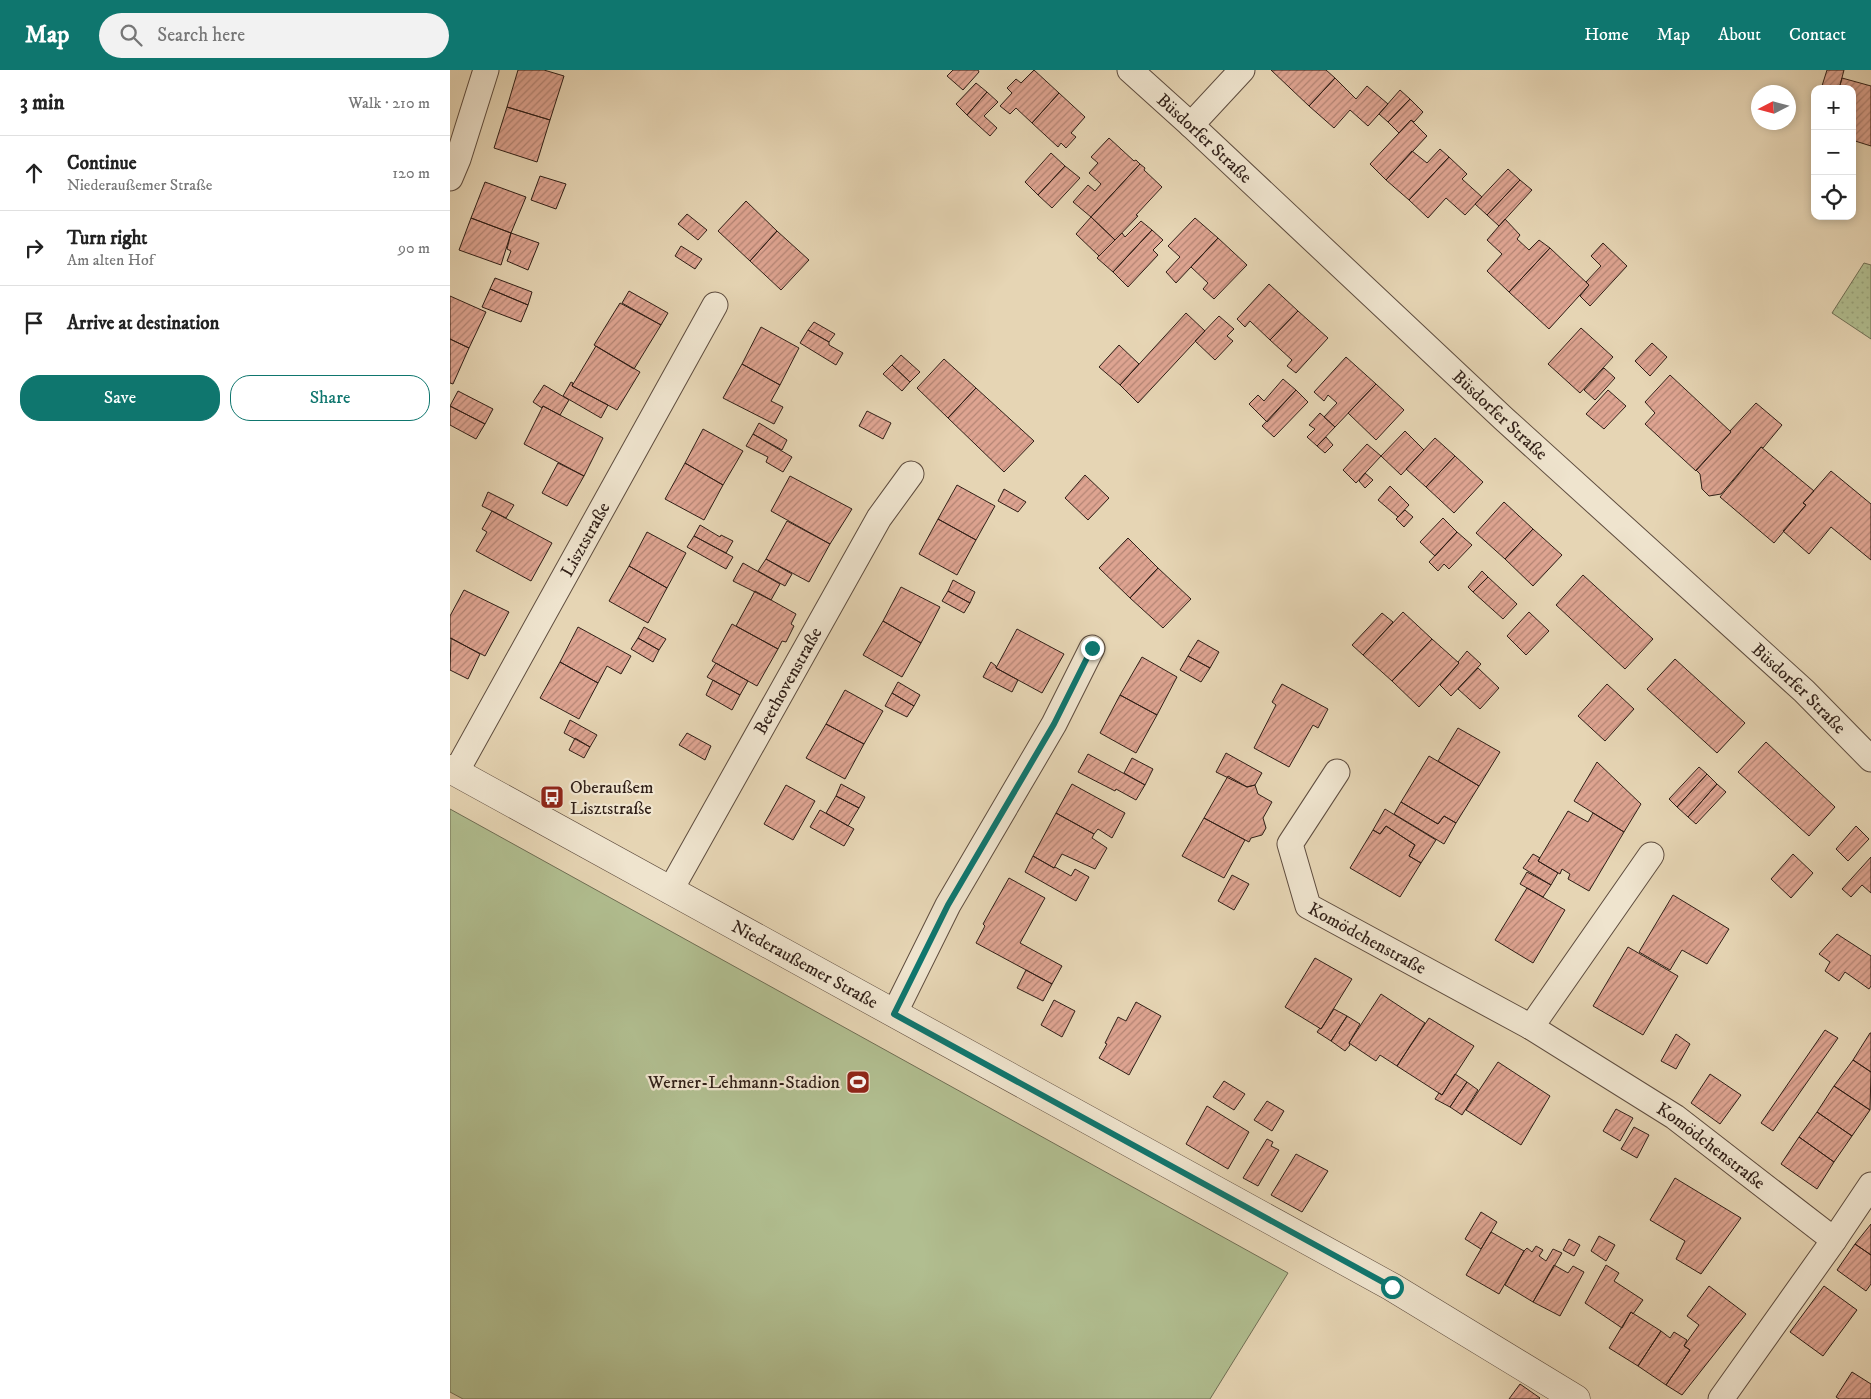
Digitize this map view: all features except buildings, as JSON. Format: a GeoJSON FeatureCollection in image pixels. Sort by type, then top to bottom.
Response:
{"type":"FeatureCollection","features":[{"type":"Feature","properties":{"kind":"street"},"geometry":{"type":"LineString","coordinates":[[450,178],[458,159],[486,70]]}},
{"type":"Feature","properties":{"kind":"street","name":"Büsdorfer Straße"},"geometry":{"type":"LineString","coordinates":[[1130,70],[1504,419],[1804,691],[1871,759]]}},
{"type":"Feature","properties":{"kind":"street"},"geometry":{"type":"LineString","coordinates":[[1191,125],[1242,70]]}},
{"type":"Feature","properties":{"kind":"street","name":"Lisztstraße"},"geometry":{"type":"LineString","coordinates":[[453,771],[715,305]]}},
{"type":"Feature","properties":{"kind":"street","name":"Beethovenstraße"},"geometry":{"type":"LineString","coordinates":[[670,891],[879,518],[911,474]]}},
{"type":"Feature","properties":{"kind":"street"},"geometry":{"type":"LineString","coordinates":[[894,1014],[948,905],[1054,724],[1092,648]]}},
{"type":"Feature","properties":{"kind":"street","name":"Niederaußemer Straße"},"geometry":{"type":"LineString","coordinates":[[453,771],[1392,1287],[1576,1399]]}},
{"type":"Feature","properties":{"kind":"street","name":"Komödchenstraße"},"geometry":{"type":"LineString","coordinates":[[1337,772],[1290,844],[1308,906],[1531,1027],[1675,1118],[1834,1240]]}},
{"type":"Feature","properties":{"kind":"street"},"geometry":{"type":"LineString","coordinates":[[1531,1027],[1651,855]]}},
{"type":"Feature","properties":{"kind":"street"},"geometry":{"type":"LineString","coordinates":[[1722,1399],[1871,1185]]}},
{"type":"Feature","properties":{"kind":"green space"},"geometry":{"type":"Polygon","coordinates":[[[1864,263],[1871,265],[1871,339],[1832,313],[1864,263]]]}},
{"type":"Feature","properties":{"kind":"green space"},"geometry":{"type":"Polygon","coordinates":[[[450,809],[1288,1273],[1210,1399],[463,1399],[450,1392],[450,809]]]}},
{"type":"Feature","properties":{"kind":"place","name":"Oberaußem Lisztstraße"},"geometry":{"type":"Point","coordinates":[552,797]}},
{"type":"Feature","properties":{"kind":"place","name":"Werner-Lehmann-Stadion"},"geometry":{"type":"Point","coordinates":[858,1082]}},
{"type":"Feature","properties":{"kind":"route"},"geometry":{"type":"LineString","coordinates":[[1092,648],[1054,724],[948,905],[894,1014],[1392,1287]]}}]}
